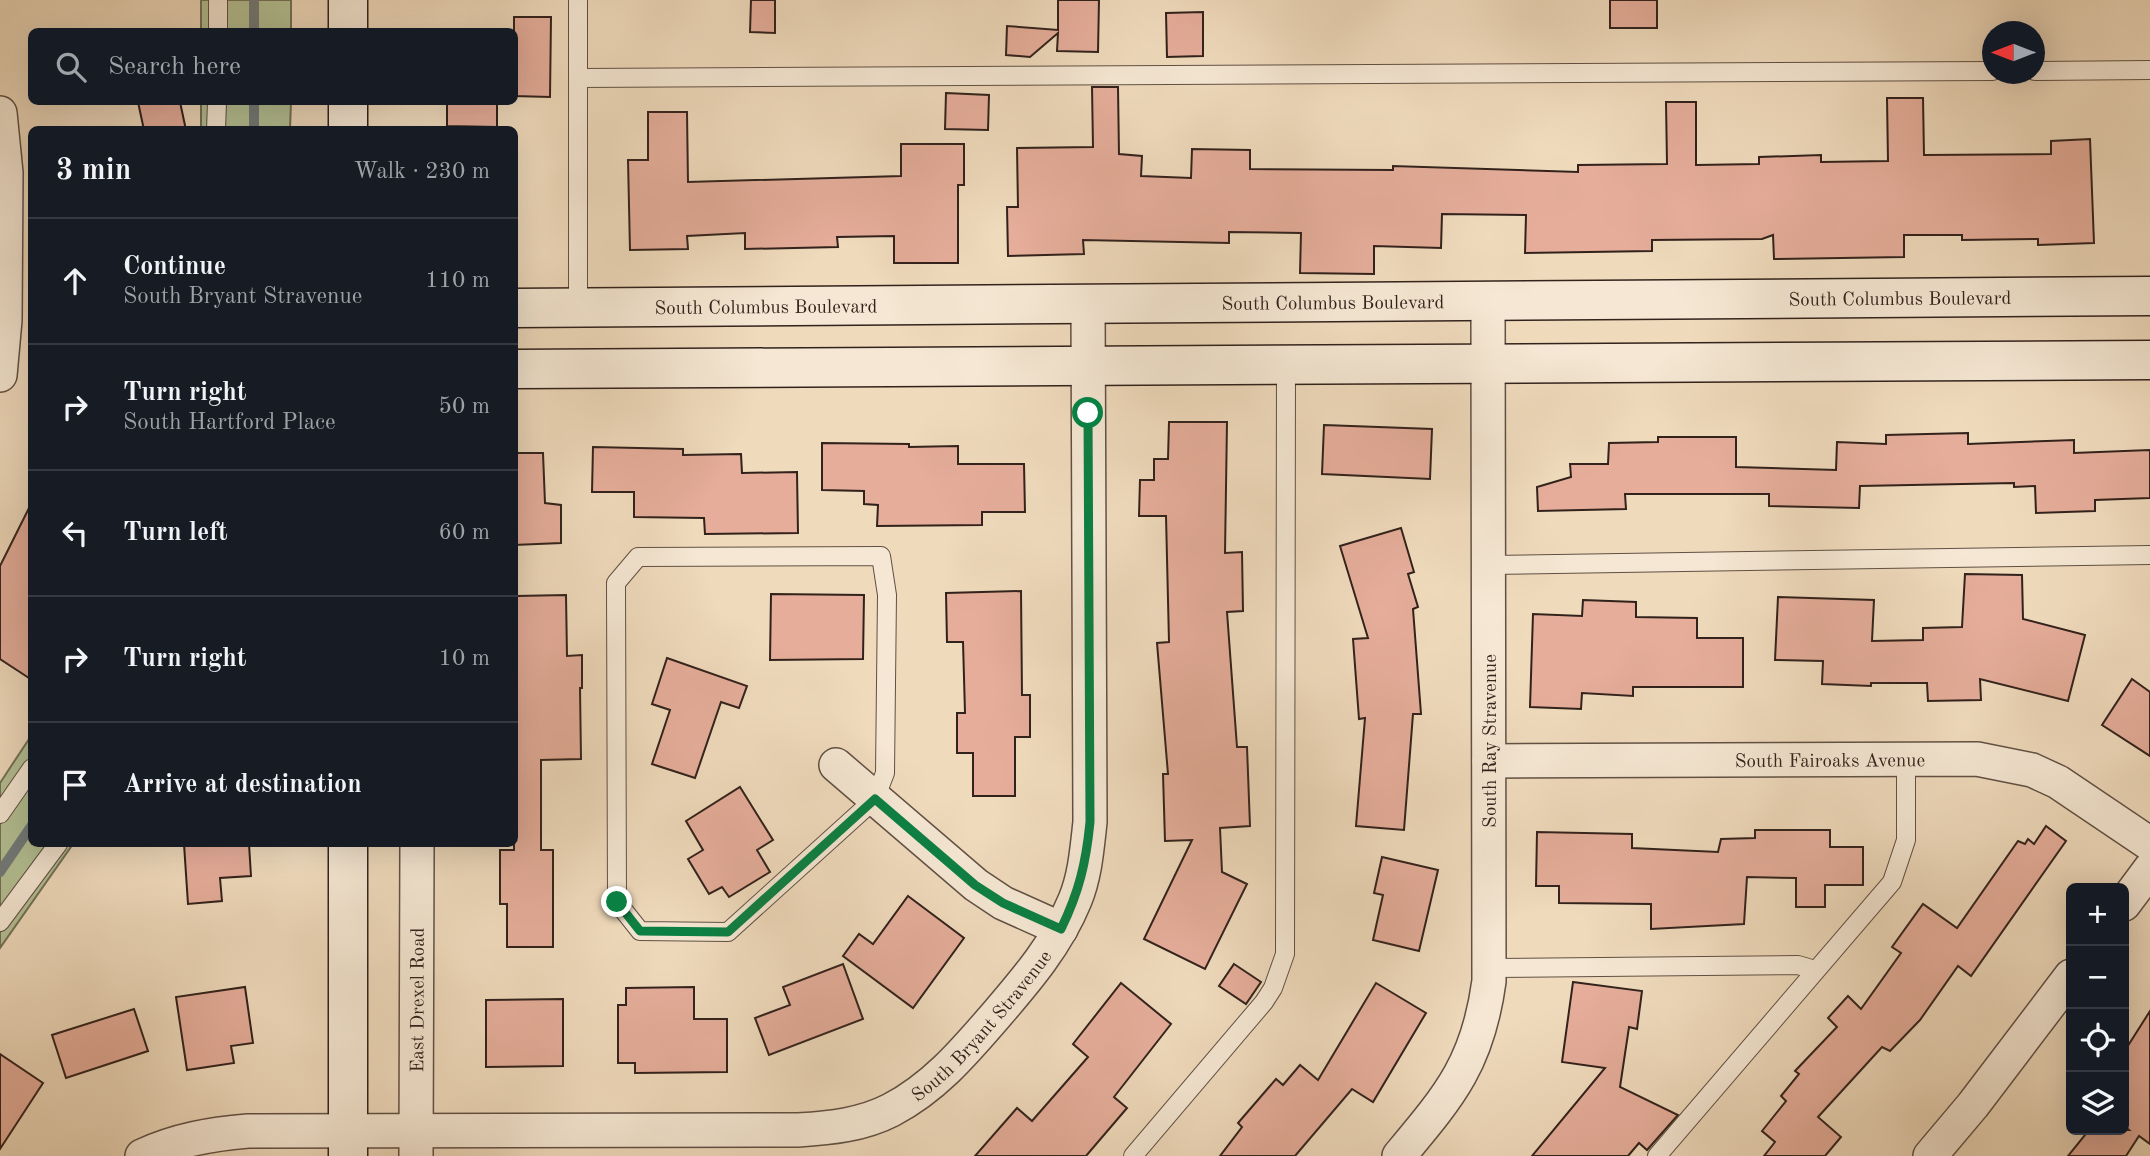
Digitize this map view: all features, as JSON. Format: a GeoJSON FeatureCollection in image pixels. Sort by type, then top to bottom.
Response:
{"type":"FeatureCollection","features":[{"type":"Feature","properties":{"kind":"street"},"geometry":{"type":"LineString","coordinates":[[348,0],[348,28]]}},
{"type":"Feature","properties":{"kind":"street"},"geometry":{"type":"LineString","coordinates":[[348,105],[348,126]]}},
{"type":"Feature","properties":{"kind":"street"},"geometry":{"type":"LineString","coordinates":[[0,113],[6,173],[6,234],[5,320],[0,374]]}},
{"type":"Feature","properties":{"kind":"street","name":"South Columbus Boulevard"},"geometry":{"type":"LineString","coordinates":[[518,308],[2150,296]]}},
{"type":"Feature","properties":{"kind":"street","name":"South Ray Stravenue"},"geometry":{"type":"LineString","coordinates":[[1399,1156],[1438,1109],[1467,1064],[1485,1009],[1490,968],[1488,300]]}},
{"type":"Feature","properties":{"kind":"street","name":"South Bryant Stravenue"},"geometry":{"type":"LineString","coordinates":[[142,1156],[182,1140],[216,1133],[348,1144],[832,1127],[863,1121],[890,1110],[941,1076],[1032,973],[1061,929],[1075,900],[1083,874],[1090,822],[1088,303]]}},
{"type":"Feature","properties":{"kind":"street"},"geometry":{"type":"LineString","coordinates":[[518,369],[2150,360]]}},
{"type":"Feature","properties":{"kind":"street","name":"South Fairoaks Avenue"},"geometry":{"type":"LineString","coordinates":[[1489,761],[1977,759],[2032,770],[2082,796],[2150,844]]}},
{"type":"Feature","properties":{"kind":"street"},"geometry":{"type":"LineString","coordinates":[[836,765],[975,885],[1003,903],[1061,929]]}},
{"type":"Feature","properties":{"kind":"street"},"geometry":{"type":"LineString","coordinates":[[348,847],[348,1144]]}},
{"type":"Feature","properties":{"kind":"street","name":"East Drexel Road"},"geometry":{"type":"LineString","coordinates":[[416,1143],[417,847]]}},
{"type":"Feature","properties":{"kind":"street"},"geometry":{"type":"LineString","coordinates":[[2129,897],[2150,869]]}},
{"type":"Feature","properties":{"kind":"street"},"geometry":{"type":"LineString","coordinates":[[1930,1156],[1973,1105],[2066,983]]}},
{"type":"Feature","properties":{"kind":"lane"},"geometry":{"type":"LineString","coordinates":[[218,0],[218,28]]}},
{"type":"Feature","properties":{"kind":"lane"},"geometry":{"type":"LineString","coordinates":[[579,0],[579,307]]}},
{"type":"Feature","properties":{"kind":"lane"},"geometry":{"type":"LineString","coordinates":[[2045,71],[2150,70]]}},
{"type":"Feature","properties":{"kind":"lane"},"geometry":{"type":"LineString","coordinates":[[579,78],[1982,71]]}},
{"type":"Feature","properties":{"kind":"lane"},"geometry":{"type":"LineString","coordinates":[[216,126],[217,105]]}},
{"type":"Feature","properties":{"kind":"lane"},"geometry":{"type":"LineString","coordinates":[[1133,1156],[1265,1002],[1273,988],[1284,954],[1286,366]]}},
{"type":"Feature","properties":{"kind":"lane"},"geometry":{"type":"LineString","coordinates":[[1488,565],[2150,555]]}},
{"type":"Feature","properties":{"kind":"lane"},"geometry":{"type":"LineString","coordinates":[[881,556],[887,595],[885,773],[875,799],[728,932],[640,931],[617,902],[616,583],[638,557],[881,556]]}},
{"type":"Feature","properties":{"kind":"lane"},"geometry":{"type":"LineString","coordinates":[[1657,1156],[1892,883],[1906,840],[1906,759]]}},
{"type":"Feature","properties":{"kind":"lane"},"geometry":{"type":"LineString","coordinates":[[0,814],[28,774]]}},
{"type":"Feature","properties":{"kind":"lane"},"geometry":{"type":"LineString","coordinates":[[0,922],[56,847]]}},
{"type":"Feature","properties":{"kind":"lane"},"geometry":{"type":"LineString","coordinates":[[1490,968],[1798,965],[1815,970]]}},
{"type":"Feature","properties":{"kind":"green space"},"geometry":{"type":"Polygon","coordinates":[[[201,0],[291,0],[291,28],[201,28],[201,0]]]}},
{"type":"Feature","properties":{"kind":"green space"},"geometry":{"type":"Polygon","coordinates":[[[201,105],[291,105],[290,126],[201,126],[201,105]]]}},
{"type":"Feature","properties":{"kind":"green space"},"geometry":{"type":"Polygon","coordinates":[[[28,741],[28,847],[71,847],[0,948],[0,783],[28,741]]]}},
{"type":"Feature","properties":{"kind":"building"},"geometry":{"type":"Polygon","coordinates":[[[751,0],[775,0],[775,33],[750,32],[751,0]]]}},
{"type":"Feature","properties":{"kind":"building"},"geometry":{"type":"Polygon","coordinates":[[[1058,0],[1099,0],[1098,52],[1057,51],[1058,33],[1030,57],[1006,55],[1007,26],[1058,30],[1058,0]]]}},
{"type":"Feature","properties":{"kind":"building"},"geometry":{"type":"Polygon","coordinates":[[[1610,0],[1657,0],[1657,28],[1610,28],[1610,0]]]}},
{"type":"Feature","properties":{"kind":"building"},"geometry":{"type":"Polygon","coordinates":[[[1203,12],[1203,56],[1167,57],[1166,13],[1203,12]]]}},
{"type":"Feature","properties":{"kind":"building"},"geometry":{"type":"Polygon","coordinates":[[[514,17],[551,17],[550,97],[518,96],[518,28],[514,28],[514,17]]]}},
{"type":"Feature","properties":{"kind":"building"},"geometry":{"type":"Polygon","coordinates":[[[1092,87],[1118,87],[1119,154],[1142,156],[1141,176],[1191,178],[1192,149],[1250,150],[1250,169],[1393,170],[1393,166],[1578,172],[1578,165],[1667,164],[1666,102],[1696,102],[1696,165],[1759,164],[1759,157],[1821,155],[1821,162],[1888,161],[1887,98],[1923,98],[1924,155],[2051,154],[2051,141],[2090,139],[2094,243],[2038,245],[2038,239],[1962,240],[1962,235],[1904,235],[1904,257],[1774,259],[1773,235],[1762,239],[1652,240],[1652,251],[1525,253],[1526,215],[1442,214],[1441,248],[1374,246],[1374,274],[1300,273],[1301,233],[1229,232],[1229,243],[1083,240],[1084,254],[1008,256],[1007,207],[1018,207],[1017,148],[1093,147],[1092,87]]]}},
{"type":"Feature","properties":{"kind":"building"},"geometry":{"type":"Polygon","coordinates":[[[946,93],[989,95],[988,130],[945,129],[946,93]]]}},
{"type":"Feature","properties":{"kind":"building"},"geometry":{"type":"Polygon","coordinates":[[[139,105],[181,105],[185,126],[143,126],[139,105]]]}},
{"type":"Feature","properties":{"kind":"building"},"geometry":{"type":"Polygon","coordinates":[[[447,105],[497,105],[497,126],[447,126],[447,105]]]}},
{"type":"Feature","properties":{"kind":"building"},"geometry":{"type":"Polygon","coordinates":[[[648,112],[687,112],[688,182],[901,176],[901,144],[964,144],[964,185],[958,185],[958,263],[894,263],[894,236],[837,237],[838,247],[745,249],[745,233],[687,236],[688,249],[630,250],[628,160],[648,160],[648,112]]]}},
{"type":"Feature","properties":{"kind":"building"},"geometry":{"type":"Polygon","coordinates":[[[1169,422],[1227,422],[1225,553],[1242,552],[1243,611],[1227,612],[1237,747],[1247,747],[1250,826],[1220,828],[1222,872],[1247,884],[1205,969],[1144,939],[1192,840],[1165,841],[1163,774],[1168,774],[1157,643],[1169,642],[1166,516],[1139,516],[1140,480],[1154,480],[1154,459],[1168,459],[1169,422]]]}},
{"type":"Feature","properties":{"kind":"building"},"geometry":{"type":"Polygon","coordinates":[[[1324,425],[1432,429],[1430,479],[1322,474],[1324,425]]]}},
{"type":"Feature","properties":{"kind":"building"},"geometry":{"type":"Polygon","coordinates":[[[1968,433],[1968,444],[2074,440],[2074,453],[2150,450],[2150,498],[2095,500],[2095,511],[2036,513],[2035,486],[2014,487],[2014,483],[1860,486],[1859,508],[1769,506],[1769,494],[1625,494],[1626,509],[1538,511],[1537,487],[1571,477],[1570,464],[1608,464],[1609,443],[1658,442],[1658,437],[1736,437],[1736,467],[1836,470],[1837,442],[1886,444],[1886,435],[1968,433]]]}},
{"type":"Feature","properties":{"kind":"building"},"geometry":{"type":"Polygon","coordinates":[[[822,443],[958,446],[958,464],[1024,464],[1025,512],[982,512],[982,525],[877,526],[878,505],[864,504],[864,491],[822,490],[822,443]]]}},
{"type":"Feature","properties":{"kind":"building"},"geometry":{"type":"Polygon","coordinates":[[[593,447],[683,449],[683,455],[741,454],[742,473],[797,472],[798,533],[705,534],[704,518],[634,517],[634,492],[592,492],[593,447]]]}},
{"type":"Feature","properties":{"kind":"building"},"geometry":{"type":"Polygon","coordinates":[[[518,453],[543,453],[545,503],[561,505],[561,543],[518,545],[518,453]]]}},
{"type":"Feature","properties":{"kind":"building"},"geometry":{"type":"Polygon","coordinates":[[[28,510],[28,677],[0,659],[0,566],[28,510]]]}},
{"type":"Feature","properties":{"kind":"building"},"geometry":{"type":"Polygon","coordinates":[[[1401,528],[1414,572],[1408,574],[1418,607],[1413,609],[1421,714],[1413,714],[1404,830],[1356,826],[1365,718],[1359,719],[1353,639],[1368,638],[1340,546],[1401,528]]]}},
{"type":"Feature","properties":{"kind":"building"},"geometry":{"type":"Polygon","coordinates":[[[1965,574],[2022,575],[2023,619],[2085,635],[2068,701],[1980,679],[1981,700],[1928,701],[1927,683],[1871,683],[1871,686],[1822,684],[1823,661],[1775,660],[1778,597],[1874,600],[1872,641],[1923,640],[1923,628],[1962,627],[1965,574]]]}},
{"type":"Feature","properties":{"kind":"building"},"geometry":{"type":"Polygon","coordinates":[[[1021,591],[1022,695],[1030,695],[1030,737],[1015,737],[1015,796],[973,796],[973,753],[957,753],[957,713],[965,713],[963,642],[947,642],[946,593],[1021,591]]]}},
{"type":"Feature","properties":{"kind":"building"},"geometry":{"type":"Polygon","coordinates":[[[771,594],[864,595],[863,659],[770,660],[771,594]]]}},
{"type":"Feature","properties":{"kind":"building"},"geometry":{"type":"Polygon","coordinates":[[[566,595],[567,656],[582,655],[581,759],[541,760],[541,850],[553,850],[553,947],[507,947],[507,904],[500,904],[500,850],[514,850],[514,847],[518,847],[518,596],[566,595]]]}},
{"type":"Feature","properties":{"kind":"building"},"geometry":{"type":"Polygon","coordinates":[[[1583,600],[1636,602],[1636,617],[1697,618],[1697,638],[1743,638],[1743,687],[1633,687],[1633,696],[1582,693],[1581,709],[1530,707],[1533,614],[1582,616],[1583,600]]]}},
{"type":"Feature","properties":{"kind":"building"},"geometry":{"type":"Polygon","coordinates":[[[667,658],[747,686],[739,708],[721,702],[695,778],[652,764],[670,710],[652,704],[667,658]]]}},
{"type":"Feature","properties":{"kind":"building"},"geometry":{"type":"Polygon","coordinates":[[[2132,679],[2150,692],[2150,756],[2102,725],[2132,679]]]}},
{"type":"Feature","properties":{"kind":"building"},"geometry":{"type":"Polygon","coordinates":[[[740,787],[773,840],[757,850],[770,872],[729,897],[722,887],[709,894],[688,859],[703,850],[686,821],[740,787]]]}},
{"type":"Feature","properties":{"kind":"building"},"geometry":{"type":"Polygon","coordinates":[[[2046,826],[2066,841],[1971,976],[1958,966],[1920,1020],[1890,1051],[1882,1047],[1818,1117],[1841,1137],[1825,1156],[1764,1156],[1775,1142],[1762,1131],[1786,1101],[1781,1096],[1799,1074],[1795,1071],[1837,1027],[1828,1018],[1848,996],[1861,1009],[1901,953],[1892,947],[1923,904],[1957,928],[2018,841],[2025,844],[2028,839],[2034,844],[2046,826]]]}},
{"type":"Feature","properties":{"kind":"building"},"geometry":{"type":"Polygon","coordinates":[[[1755,830],[1830,830],[1830,847],[1863,847],[1863,885],[1825,885],[1825,907],[1796,907],[1796,878],[1747,877],[1744,924],[1651,929],[1651,904],[1559,903],[1559,886],[1536,886],[1537,832],[1632,834],[1632,848],[1718,852],[1721,839],[1755,838],[1755,830]]]}},
{"type":"Feature","properties":{"kind":"building"},"geometry":{"type":"Polygon","coordinates":[[[184,847],[249,847],[251,876],[220,878],[222,901],[188,904],[184,847]]]}},
{"type":"Feature","properties":{"kind":"building"},"geometry":{"type":"Polygon","coordinates":[[[1382,857],[1438,870],[1419,951],[1373,940],[1383,895],[1374,893],[1382,857]]]}},
{"type":"Feature","properties":{"kind":"building"},"geometry":{"type":"Polygon","coordinates":[[[908,896],[964,938],[913,1008],[843,956],[859,934],[873,944],[908,896]]]}},
{"type":"Feature","properties":{"kind":"building"},"geometry":{"type":"Polygon","coordinates":[[[843,964],[863,1019],[769,1055],[755,1018],[790,1005],[783,987],[843,964]]]}},
{"type":"Feature","properties":{"kind":"building"},"geometry":{"type":"Polygon","coordinates":[[[1234,964],[1261,982],[1246,1004],[1219,986],[1234,964]]]}},
{"type":"Feature","properties":{"kind":"building"},"geometry":{"type":"Polygon","coordinates":[[[1573,982],[1642,991],[1637,1029],[1629,1027],[1620,1087],[1678,1115],[1647,1150],[1639,1143],[1628,1156],[1532,1156],[1605,1068],[1562,1062],[1573,982]]]}},
{"type":"Feature","properties":{"kind":"building"},"geometry":{"type":"Polygon","coordinates":[[[1121,983],[1171,1024],[1114,1097],[1127,1108],[1086,1156],[975,1156],[1017,1108],[1032,1121],[1088,1057],[1073,1044],[1121,983]]]}},
{"type":"Feature","properties":{"kind":"building"},"geometry":{"type":"Polygon","coordinates":[[[1376,983],[1426,1013],[1373,1102],[1352,1089],[1295,1156],[1220,1156],[1242,1127],[1238,1123],[1276,1079],[1283,1085],[1300,1065],[1318,1080],[1376,983]]]}},
{"type":"Feature","properties":{"kind":"building"},"geometry":{"type":"Polygon","coordinates":[[[245,987],[253,1043],[231,1046],[234,1063],[187,1070],[176,997],[245,987]]]}},
{"type":"Feature","properties":{"kind":"building"},"geometry":{"type":"Polygon","coordinates":[[[694,987],[694,1019],[727,1019],[727,1072],[635,1073],[635,1063],[618,1063],[618,1005],[626,1005],[626,988],[694,987]]]}},
{"type":"Feature","properties":{"kind":"building"},"geometry":{"type":"Polygon","coordinates":[[[563,999],[563,1066],[486,1067],[486,1000],[563,999]]]}},
{"type":"Feature","properties":{"kind":"building"},"geometry":{"type":"Polygon","coordinates":[[[134,1009],[148,1051],[66,1078],[52,1035],[134,1009]]]}},
{"type":"Feature","properties":{"kind":"building"},"geometry":{"type":"Polygon","coordinates":[[[2150,1011],[2150,1144],[2139,1136],[2126,1156],[2068,1156],[2085,1135],[2129,1135],[2129,1044],[2150,1011]]]}},
{"type":"Feature","properties":{"kind":"building"},"geometry":{"type":"Polygon","coordinates":[[[0,1054],[43,1083],[0,1149],[0,1054]]]}},
{"type":"Feature","properties":{"kind":"waterway"},"geometry":{"type":"LineString","coordinates":[[254,0],[254,28]]}},
{"type":"Feature","properties":{"kind":"waterway"},"geometry":{"type":"LineString","coordinates":[[254,105],[254,126]]}},
{"type":"Feature","properties":{"kind":"waterway"},"geometry":{"type":"LineString","coordinates":[[0,872],[28,831]]}},
{"type":"Feature","properties":{"kind":"route"},"geometry":{"type":"LineString","coordinates":[[617,902],[640,931],[728,932],[875,799],[975,885],[1003,903],[1061,929],[1075,900],[1083,874],[1090,822],[1088,413]]}}]}
